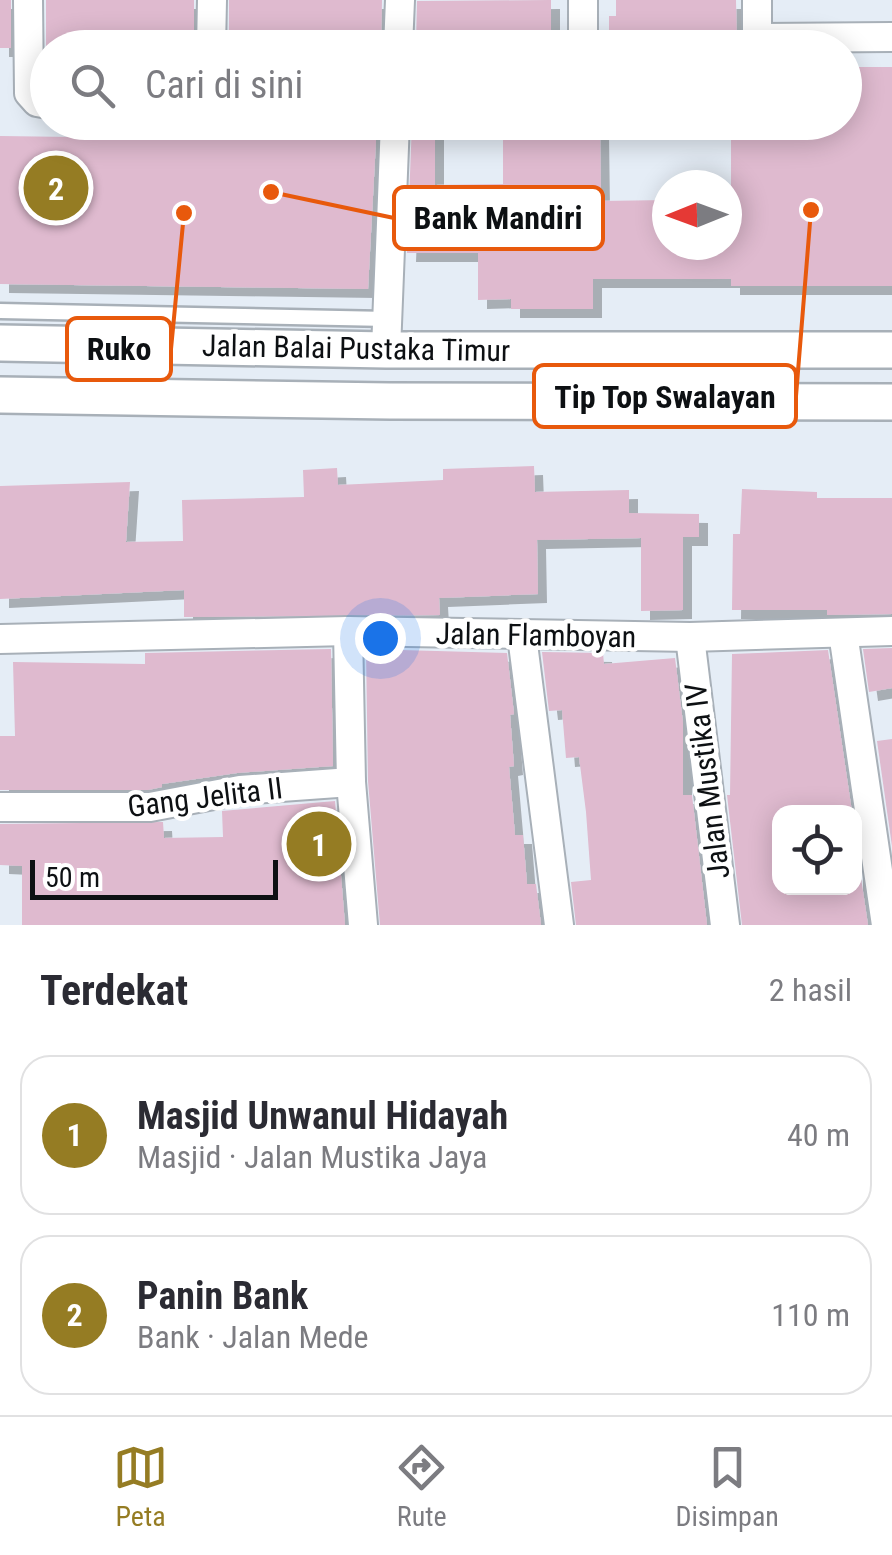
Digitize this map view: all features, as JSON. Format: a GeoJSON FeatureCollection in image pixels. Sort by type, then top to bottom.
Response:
{"type":"FeatureCollection","features":[{"type":"Feature","properties":{"kind":"street"},"geometry":{"type":"LineString","coordinates":[[28,0],[30,94]]}},
{"type":"Feature","properties":{"kind":"street"},"geometry":{"type":"LineString","coordinates":[[212,0],[212,30]]}},
{"type":"Feature","properties":{"kind":"street"},"geometry":{"type":"LineString","coordinates":[[399,30],[400,0]]}},
{"type":"Feature","properties":{"kind":"street"},"geometry":{"type":"LineString","coordinates":[[583,0],[583,30]]}},
{"type":"Feature","properties":{"kind":"street"},"geometry":{"type":"LineString","coordinates":[[757,0],[757,30]]}},
{"type":"Feature","properties":{"kind":"street"},"geometry":{"type":"LineString","coordinates":[[862,38],[892,37]]}},
{"type":"Feature","properties":{"kind":"street"},"geometry":{"type":"LineString","coordinates":[[387,334],[394,140]]}},
{"type":"Feature","properties":{"kind":"street","name":"Jalan Balai Pustaka Timur"},"geometry":{"type":"LineString","coordinates":[[0,343],[387,334],[892,350]]}},
{"type":"Feature","properties":{"kind":"street","name":"Jalan Balai Pustaka Timur"},"geometry":{"type":"LineString","coordinates":[[0,395],[892,402]]}},
{"type":"Feature","properties":{"kind":"street"},"geometry":{"type":"LineString","coordinates":[[348,631],[351,782],[363,925]]}},
{"type":"Feature","properties":{"kind":"street","name":"Jalan Flamboyan"},"geometry":{"type":"LineString","coordinates":[[0,638],[348,631],[522,636],[892,631]]}},
{"type":"Feature","properties":{"kind":"street"},"geometry":{"type":"LineString","coordinates":[[843,633],[886,925]]}},
{"type":"Feature","properties":{"kind":"street"},"geometry":{"type":"LineString","coordinates":[[522,636],[559,925]]}},
{"type":"Feature","properties":{"kind":"street","name":"Jalan Mustika IV"},"geometry":{"type":"LineString","coordinates":[[690,636],[725,925]]}},
{"type":"Feature","properties":{"kind":"street","name":"Gang Jelita II"},"geometry":{"type":"LineString","coordinates":[[0,806],[150,807],[240,790],[351,782]]}},
{"type":"Feature","properties":{"kind":"lane"},"geometry":{"type":"LineString","coordinates":[[0,311],[387,334]]}},
{"type":"Feature","properties":{"kind":"building"},"geometry":{"type":"Polygon","coordinates":[[[0,0],[11,0],[11,48],[0,48],[0,0]]]}},
{"type":"Feature","properties":{"kind":"building"},"geometry":{"type":"Polygon","coordinates":[[[46,0],[194,0],[194,30],[46,30],[46,0]]]}},
{"type":"Feature","properties":{"kind":"building"},"geometry":{"type":"Polygon","coordinates":[[[229,0],[382,0],[381,30],[229,30],[229,0]]]}},
{"type":"Feature","properties":{"kind":"building"},"geometry":{"type":"Polygon","coordinates":[[[551,0],[551,30],[416,30],[417,1],[551,0]]]}},
{"type":"Feature","properties":{"kind":"building"},"geometry":{"type":"Polygon","coordinates":[[[616,0],[736,0],[737,30],[609,30],[609,16],[616,16],[616,0]]]}},
{"type":"Feature","properties":{"kind":"building"},"geometry":{"type":"Polygon","coordinates":[[[862,67],[892,67],[892,286],[731,286],[731,279],[593,279],[593,309],[511,309],[511,299],[478,300],[478,253],[407,253],[411,140],[435,140],[435,185],[503,184],[503,140],[600,140],[601,201],[652,200],[652,260],[742,260],[742,170],[731,170],[731,140],[862,140],[862,67]]]}},
{"type":"Feature","properties":{"kind":"building"},"geometry":{"type":"Polygon","coordinates":[[[0,136],[30,136],[30,140],[376,140],[368,289],[0,284],[0,136]]]}},
{"type":"Feature","properties":{"kind":"building"},"geometry":{"type":"Polygon","coordinates":[[[534,466],[535,492],[629,490],[629,513],[699,514],[699,537],[683,537],[683,610],[641,611],[641,538],[537,540],[538,594],[439,598],[440,615],[184,617],[184,590],[0,599],[0,486],[130,482],[126,542],[183,541],[182,500],[304,497],[303,470],[337,468],[338,485],[443,480],[443,469],[534,466]]]}},
{"type":"Feature","properties":{"kind":"building"},"geometry":{"type":"Polygon","coordinates":[[[742,489],[817,492],[817,498],[892,498],[892,614],[732,610],[733,534],[740,534],[742,489]]]}},
{"type":"Feature","properties":{"kind":"building"},"geometry":{"type":"Polygon","coordinates":[[[892,648],[892,688],[869,692],[863,649],[892,648]]]}},
{"type":"Feature","properties":{"kind":"building"},"geometry":{"type":"Polygon","coordinates":[[[331,649],[333,766],[237,773],[162,784],[148,790],[0,790],[0,736],[15,736],[13,662],[145,664],[145,653],[331,649]]]}},
{"type":"Feature","properties":{"kind":"building"},"geometry":{"type":"Polygon","coordinates":[[[366,649],[507,653],[514,714],[510,715],[514,766],[509,767],[515,835],[523,835],[527,884],[536,884],[541,925],[380,925],[368,781],[366,649]]]}},
{"type":"Feature","properties":{"kind":"building"},"geometry":{"type":"Polygon","coordinates":[[[828,650],[851,805],[772,805],[772,895],[862,895],[862,885],[868,925],[742,925],[727,795],[732,654],[828,650]]]}},
{"type":"Feature","properties":{"kind":"building"},"geometry":{"type":"Polygon","coordinates":[[[542,652],[603,653],[604,664],[675,658],[683,723],[683,795],[692,795],[707,925],[576,925],[571,882],[591,880],[586,812],[579,757],[566,758],[562,710],[549,711],[542,652]]]}},
{"type":"Feature","properties":{"kind":"building"},"geometry":{"type":"Polygon","coordinates":[[[892,739],[892,846],[877,741],[892,739]]]}},
{"type":"Feature","properties":{"kind":"building"},"geometry":{"type":"Polygon","coordinates":[[[335,801],[345,925],[22,925],[22,866],[0,865],[0,824],[163,822],[164,838],[223,837],[222,811],[335,801]]]}},
{"type":"Feature","properties":{"kind":"place","name":"Panin Bank"},"geometry":{"type":"Point","coordinates":[56,188]}},
{"type":"Feature","properties":{"kind":"place","name":"Bank Mandiri"},"geometry":{"type":"Point","coordinates":[271,192]}},
{"type":"Feature","properties":{"kind":"place","name":"Tip Top Swalayan"},"geometry":{"type":"Point","coordinates":[811,210]}},
{"type":"Feature","properties":{"kind":"place","name":"Ruko"},"geometry":{"type":"Point","coordinates":[184,213]}},
{"type":"Feature","properties":{"kind":"place","name":"Masjid Unwanul Hidayah"},"geometry":{"type":"Point","coordinates":[319,844]}}]}
